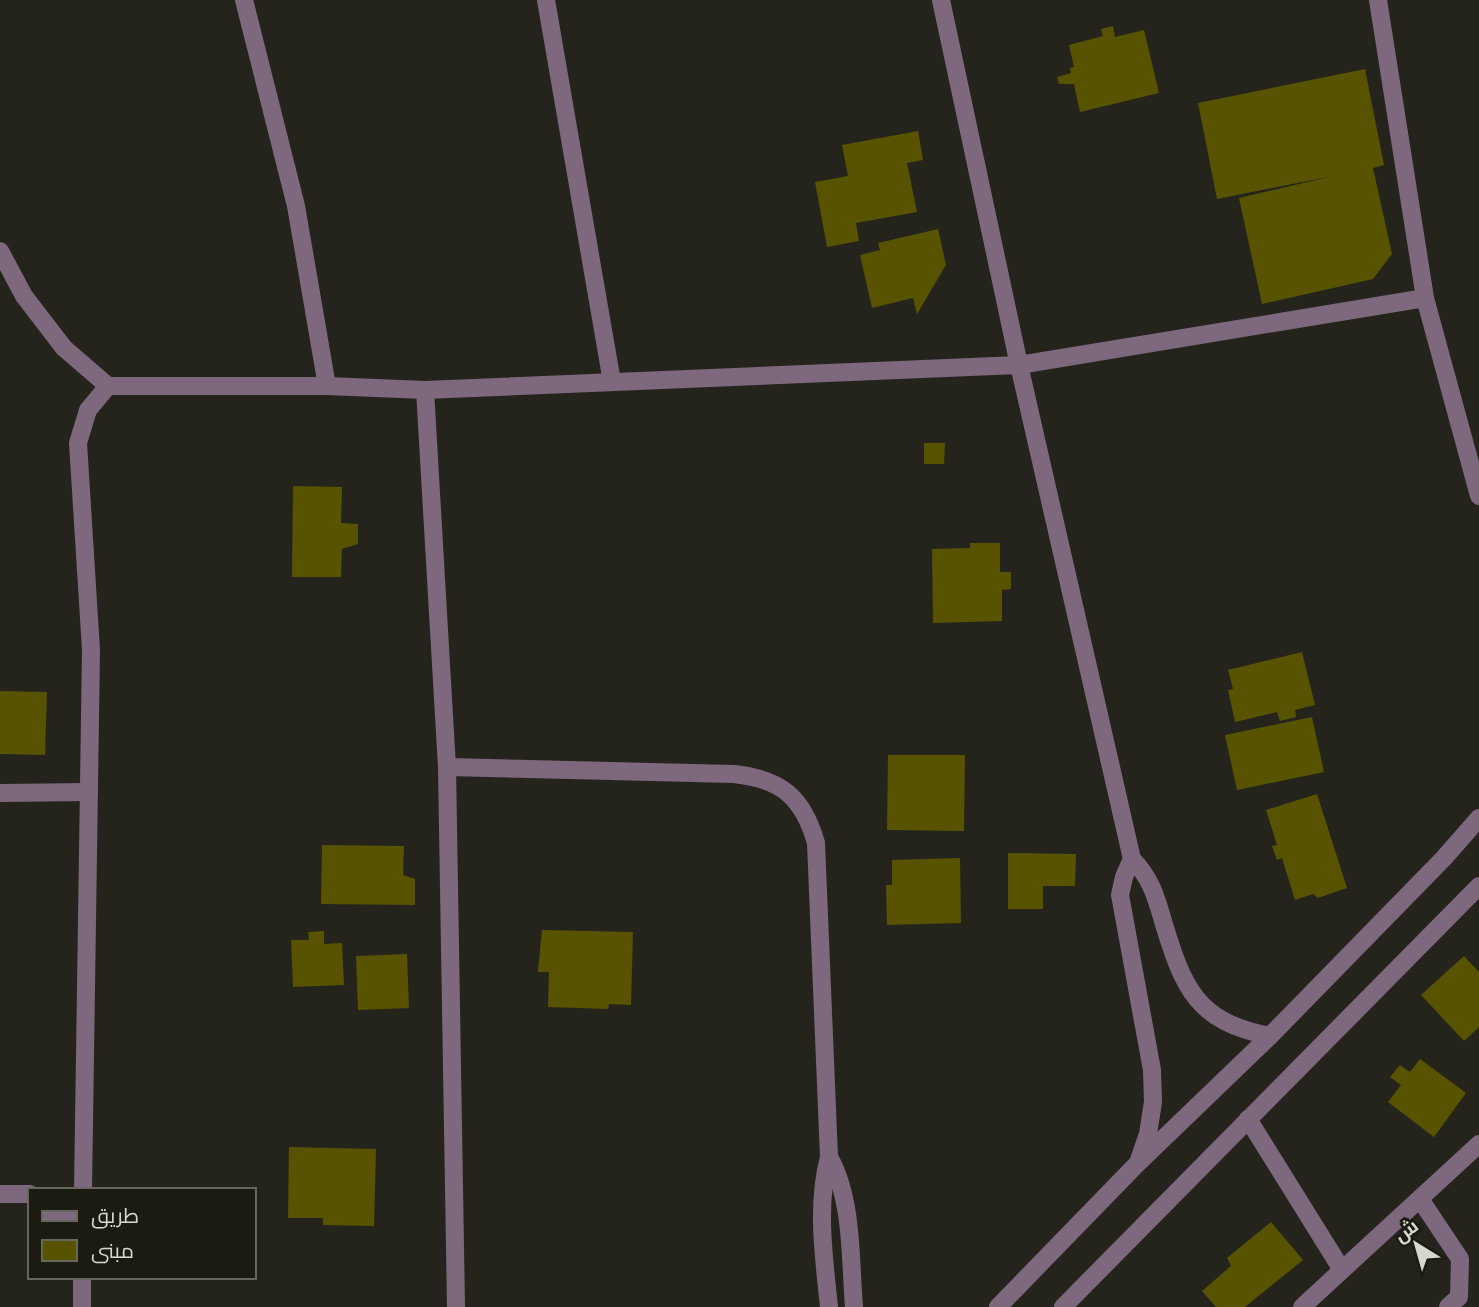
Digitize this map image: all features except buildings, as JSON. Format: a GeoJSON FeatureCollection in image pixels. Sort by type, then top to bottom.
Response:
{"type":"FeatureCollection","features":[{"type":"Feature","properties":{"kind":"street"},"geometry":{"type":"LineString","coordinates":[[244,0],[296,206],[327,386]]}},
{"type":"Feature","properties":{"kind":"street"},"geometry":{"type":"LineString","coordinates":[[546,0],[612,382]]}},
{"type":"Feature","properties":{"kind":"street"},"geometry":{"type":"LineString","coordinates":[[941,0],[1019,365],[1132,859],[1146,873],[1154,889],[1176,964],[1187,987],[1203,1006],[1223,1021],[1246,1031],[1270,1036]]}},
{"type":"Feature","properties":{"kind":"street"},"geometry":{"type":"LineString","coordinates":[[1378,0],[1425,298],[1479,496]]}},
{"type":"Feature","properties":{"kind":"street"},"geometry":{"type":"LineString","coordinates":[[0,251],[24,296],[64,348],[108,386],[327,386],[425,390],[1019,365],[1425,298]]}},
{"type":"Feature","properties":{"kind":"street"},"geometry":{"type":"LineString","coordinates":[[83,1188],[92,650],[78,443],[88,410],[108,386]]}},
{"type":"Feature","properties":{"kind":"street"},"geometry":{"type":"LineString","coordinates":[[425,390],[447,767],[456,1307]]}},
{"type":"Feature","properties":{"kind":"street"},"geometry":{"type":"LineString","coordinates":[[447,767],[757,776],[779,785],[797,800],[810,820],[816,843],[829,1157],[821,1213],[828,1307]]}},
{"type":"Feature","properties":{"kind":"street"},"geometry":{"type":"LineString","coordinates":[[0,793],[89,792]]}},
{"type":"Feature","properties":{"kind":"street"},"geometry":{"type":"LineString","coordinates":[[998,1307],[1137,1164],[1270,1036],[1444,858],[1479,818]]}},
{"type":"Feature","properties":{"kind":"street"},"geometry":{"type":"LineString","coordinates":[[1132,859],[1120,895],[1152,1070],[1153,1102],[1148,1134],[1137,1164]]}},
{"type":"Feature","properties":{"kind":"street"},"geometry":{"type":"LineString","coordinates":[[1063,1307],[1479,886]]}},
{"type":"Feature","properties":{"kind":"street"},"geometry":{"type":"LineString","coordinates":[[1248,1119],[1342,1270]]}},
{"type":"Feature","properties":{"kind":"street"},"geometry":{"type":"LineString","coordinates":[[1302,1307],[1479,1144]]}},
{"type":"Feature","properties":{"kind":"street"},"geometry":{"type":"LineString","coordinates":[[829,1157],[836,1169],[844,1195],[854,1307]]}},
{"type":"Feature","properties":{"kind":"street"},"geometry":{"type":"LineString","coordinates":[[0,1194],[28,1194]]}},
{"type":"Feature","properties":{"kind":"street"},"geometry":{"type":"LineString","coordinates":[[1420,1199],[1460,1259],[1459,1297],[1448,1307]]}},
{"type":"Feature","properties":{"kind":"street"},"geometry":{"type":"LineString","coordinates":[[82,1279],[82,1307]]}}]}
